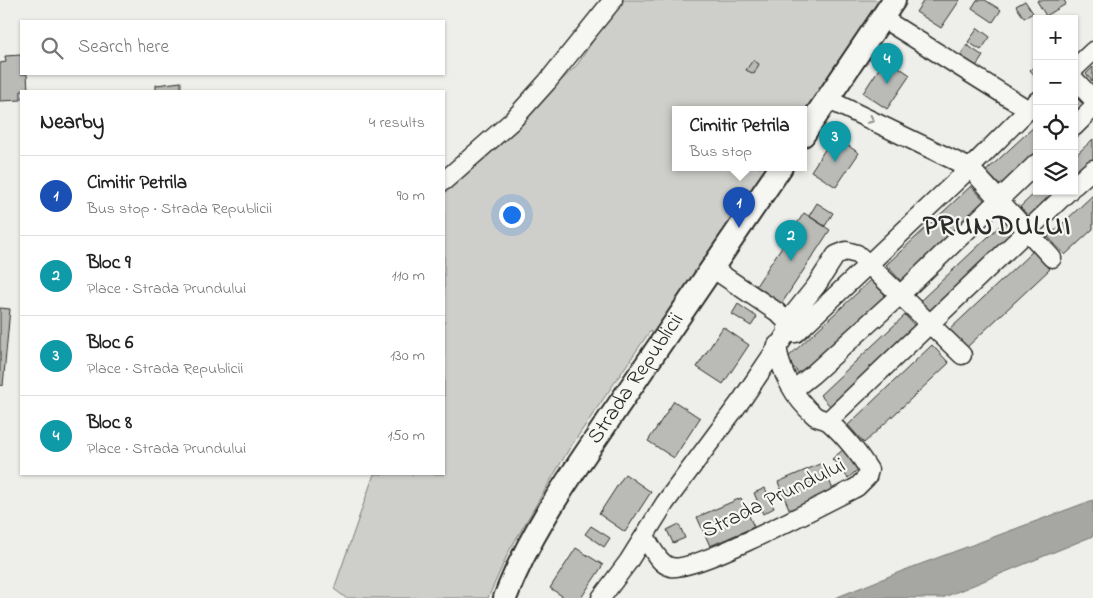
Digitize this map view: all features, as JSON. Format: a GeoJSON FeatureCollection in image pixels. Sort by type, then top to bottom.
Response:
{"type":"FeatureCollection","features":[{"type":"Feature","properties":{"kind":"main road"},"geometry":{"type":"LineString","coordinates":[[807,128],[888,9]]}},
{"type":"Feature","properties":{"kind":"main road","name":"Strada Republicii"},"geometry":{"type":"LineString","coordinates":[[504,598],[520,560],[545,516],[778,171]]}},
{"type":"Feature","properties":{"kind":"street"},"geometry":{"type":"LineString","coordinates":[[445,180],[512,121],[613,0]]}},
{"type":"Feature","properties":{"kind":"street"},"geometry":{"type":"LineString","coordinates":[[784,333],[796,333],[970,168],[1032,105],[888,9]]}},
{"type":"Feature","properties":{"kind":"street"},"geometry":{"type":"LineString","coordinates":[[1078,65],[1093,51]]}},
{"type":"Feature","properties":{"kind":"street"},"geometry":{"type":"LineString","coordinates":[[1078,83],[1093,99]]}},
{"type":"Feature","properties":{"kind":"street"},"geometry":{"type":"LineString","coordinates":[[827,99],[970,168],[1052,258]]}},
{"type":"Feature","properties":{"kind":"street"},"geometry":{"type":"LineString","coordinates":[[1078,123],[1093,108]]}},
{"type":"Feature","properties":{"kind":"street"},"geometry":{"type":"LineString","coordinates":[[793,390],[900,295],[1033,168]]}},
{"type":"Feature","properties":{"kind":"street"},"geometry":{"type":"LineString","coordinates":[[1078,182],[1093,169]]}},
{"type":"Feature","properties":{"kind":"street","name":"Strada Prundului"},"geometry":{"type":"LineString","coordinates":[[828,421],[1065,195]]}},
{"type":"Feature","properties":{"kind":"street"},"geometry":{"type":"LineString","coordinates":[[601,598],[628,562],[666,503],[743,398],[836,255],[846,251],[857,254],[962,355]]}},
{"type":"Feature","properties":{"kind":"street"},"geometry":{"type":"LineString","coordinates":[[712,268],[777,312],[784,333]]}},
{"type":"Feature","properties":{"kind":"street","name":"Strada Prundului"},"geometry":{"type":"LineString","coordinates":[[645,536],[663,562],[672,567],[686,566],[752,539],[857,487],[867,478],[869,470],[860,455],[828,421],[817,418],[793,390],[779,362],[784,333]]}},
{"type":"Feature","properties":{"kind":"shaded area"},"geometry":{"type":"Polygon","coordinates":[[[620,0],[881,0],[807,111],[807,106],[672,106],[672,171],[766,171],[656,336],[650,331],[569,449],[509,551],[488,598],[346,598],[334,589],[374,475],[445,475],[445,193],[577,65],[620,0]]]}},
{"type":"Feature","properties":{"kind":"shaded area"},"geometry":{"type":"Polygon","coordinates":[[[1093,500],[1093,536],[942,598],[835,598],[902,571],[1093,500]]]}},
{"type":"Feature","properties":{"kind":"building"},"geometry":{"type":"Polygon","coordinates":[[[924,0],[960,0],[941,28],[916,12],[924,0]]]}},
{"type":"Feature","properties":{"kind":"building"},"geometry":{"type":"Polygon","coordinates":[[[977,0],[985,0],[1001,10],[993,22],[972,8],[977,0]]]}},
{"type":"Feature","properties":{"kind":"building"},"geometry":{"type":"Polygon","coordinates":[[[1064,0],[1066,4],[1045,15],[1037,1],[1064,0]]]}},
{"type":"Feature","properties":{"kind":"building"},"geometry":{"type":"Polygon","coordinates":[[[1025,1],[1033,13],[1024,18],[1016,6],[1025,1]]]}},
{"type":"Feature","properties":{"kind":"building"},"geometry":{"type":"Polygon","coordinates":[[[978,28],[990,37],[981,50],[968,42],[978,28]]]}},
{"type":"Feature","properties":{"kind":"building"},"geometry":{"type":"Polygon","coordinates":[[[967,45],[983,56],[973,71],[957,60],[967,45]]]}},
{"type":"Feature","properties":{"kind":"building"},"geometry":{"type":"Polygon","coordinates":[[[20,55],[20,75],[27,75],[28,90],[20,90],[20,100],[0,101],[0,63],[6,62],[5,56],[20,55]]]}},
{"type":"Feature","properties":{"kind":"building"},"geometry":{"type":"Polygon","coordinates":[[[886,58],[910,75],[887,109],[863,93],[886,58]]]}},
{"type":"Feature","properties":{"kind":"building"},"geometry":{"type":"Polygon","coordinates":[[[753,60],[759,64],[754,74],[746,70],[753,60]]]}},
{"type":"Feature","properties":{"kind":"building"},"geometry":{"type":"Polygon","coordinates":[[[1093,67],[1093,82],[1086,74],[1093,67]]]}},
{"type":"Feature","properties":{"kind":"building"},"geometry":{"type":"Polygon","coordinates":[[[181,82],[181,90],[156,90],[156,85],[181,82]]]}},
{"type":"Feature","properties":{"kind":"building"},"geometry":{"type":"Polygon","coordinates":[[[1078,99],[1088,109],[1078,119],[1078,99]]]}},
{"type":"Feature","properties":{"kind":"building"},"geometry":{"type":"Polygon","coordinates":[[[1033,128],[1033,162],[1003,189],[986,171],[1033,128]]]}},
{"type":"Feature","properties":{"kind":"building"},"geometry":{"type":"Polygon","coordinates":[[[834,136],[859,153],[836,187],[811,171],[834,136]]]}},
{"type":"Feature","properties":{"kind":"building"},"geometry":{"type":"Polygon","coordinates":[[[1093,139],[1093,161],[1078,174],[1078,153],[1093,139]]]}},
{"type":"Feature","properties":{"kind":"building"},"geometry":{"type":"Polygon","coordinates":[[[971,186],[988,204],[903,283],[886,265],[971,186]]]}},
{"type":"Feature","properties":{"kind":"building"},"geometry":{"type":"Polygon","coordinates":[[[1033,195],[1056,195],[1031,219],[1020,207],[1033,195]]]}},
{"type":"Feature","properties":{"kind":"building"},"geometry":{"type":"Polygon","coordinates":[[[1093,195],[1093,229],[1065,255],[1048,237],[1093,195]]]}},
{"type":"Feature","properties":{"kind":"building"},"geometry":{"type":"Polygon","coordinates":[[[817,203],[833,213],[825,226],[809,216],[817,203]]]}},
{"type":"Feature","properties":{"kind":"building"},"geometry":{"type":"Polygon","coordinates":[[[804,213],[830,230],[778,309],[752,292],[804,213]]]}},
{"type":"Feature","properties":{"kind":"building"},"geometry":{"type":"Polygon","coordinates":[[[1005,221],[1016,233],[931,313],[920,301],[1005,221]]]}},
{"type":"Feature","properties":{"kind":"building"},"geometry":{"type":"Polygon","coordinates":[[[1033,251],[1050,269],[965,349],[948,331],[1033,251]]]}},
{"type":"Feature","properties":{"kind":"building"},"geometry":{"type":"Polygon","coordinates":[[[871,280],[888,298],[803,378],[786,359],[871,280]]]}},
{"type":"Feature","properties":{"kind":"building"},"geometry":{"type":"Polygon","coordinates":[[[738,304],[757,317],[751,326],[732,314],[738,304]]]}},
{"type":"Feature","properties":{"kind":"building"},"geometry":{"type":"Polygon","coordinates":[[[0,308],[10,309],[3,386],[0,385],[0,308]]]}},
{"type":"Feature","properties":{"kind":"building"},"geometry":{"type":"Polygon","coordinates":[[[905,315],[916,327],[831,407],[820,395],[905,315]]]}},
{"type":"Feature","properties":{"kind":"building"},"geometry":{"type":"Polygon","coordinates":[[[723,327],[749,345],[723,384],[697,367],[723,327]]]}},
{"type":"Feature","properties":{"kind":"building"},"geometry":{"type":"Polygon","coordinates":[[[932,345],[949,363],[864,443],[848,425],[932,345]]]}},
{"type":"Feature","properties":{"kind":"building"},"geometry":{"type":"Polygon","coordinates":[[[674,401],[700,418],[674,458],[648,441],[674,401]]]}},
{"type":"Feature","properties":{"kind":"building"},"geometry":{"type":"Polygon","coordinates":[[[845,448],[861,467],[848,478],[832,459],[845,448]]]}},
{"type":"Feature","properties":{"kind":"building"},"geometry":{"type":"Polygon","coordinates":[[[822,463],[834,492],[790,511],[778,482],[822,463]]]}},
{"type":"Feature","properties":{"kind":"building"},"geometry":{"type":"Polygon","coordinates":[[[625,474],[651,492],[625,532],[599,514],[625,474]]]}},
{"type":"Feature","properties":{"kind":"building"},"geometry":{"type":"Polygon","coordinates":[[[765,488],[774,508],[763,514],[754,493],[765,488]]]}},
{"type":"Feature","properties":{"kind":"building"},"geometry":{"type":"Polygon","coordinates":[[[741,498],[754,527],[710,546],[697,517],[741,498]]]}},
{"type":"Feature","properties":{"kind":"building"},"geometry":{"type":"Polygon","coordinates":[[[679,524],[685,538],[673,543],[667,530],[679,524]]]}},
{"type":"Feature","properties":{"kind":"building"},"geometry":{"type":"Polygon","coordinates":[[[591,526],[610,538],[604,547],[585,534],[591,526]]]}},
{"type":"Feature","properties":{"kind":"building"},"geometry":{"type":"Polygon","coordinates":[[[576,548],[603,565],[581,598],[565,598],[550,588],[576,548]]]}},
{"type":"Feature","properties":{"kind":"place","name":"Bloc 8"},"geometry":{"type":"Point","coordinates":[887,84]}},
{"type":"Feature","properties":{"kind":"place","name":"Bloc 6"},"geometry":{"type":"Point","coordinates":[835,162]}},
{"type":"Feature","properties":{"kind":"place","name":"Cimitir Petrila"},"geometry":{"type":"Point","coordinates":[739,228]}},
{"type":"Feature","properties":{"kind":"place","name":"Bloc 9"},"geometry":{"type":"Point","coordinates":[791,261]}},
{"type":"Feature","properties":{"kind":"district","name":"PRUNDULUI"},"geometry":{"type":"Point","coordinates":[997,227]}}]}
